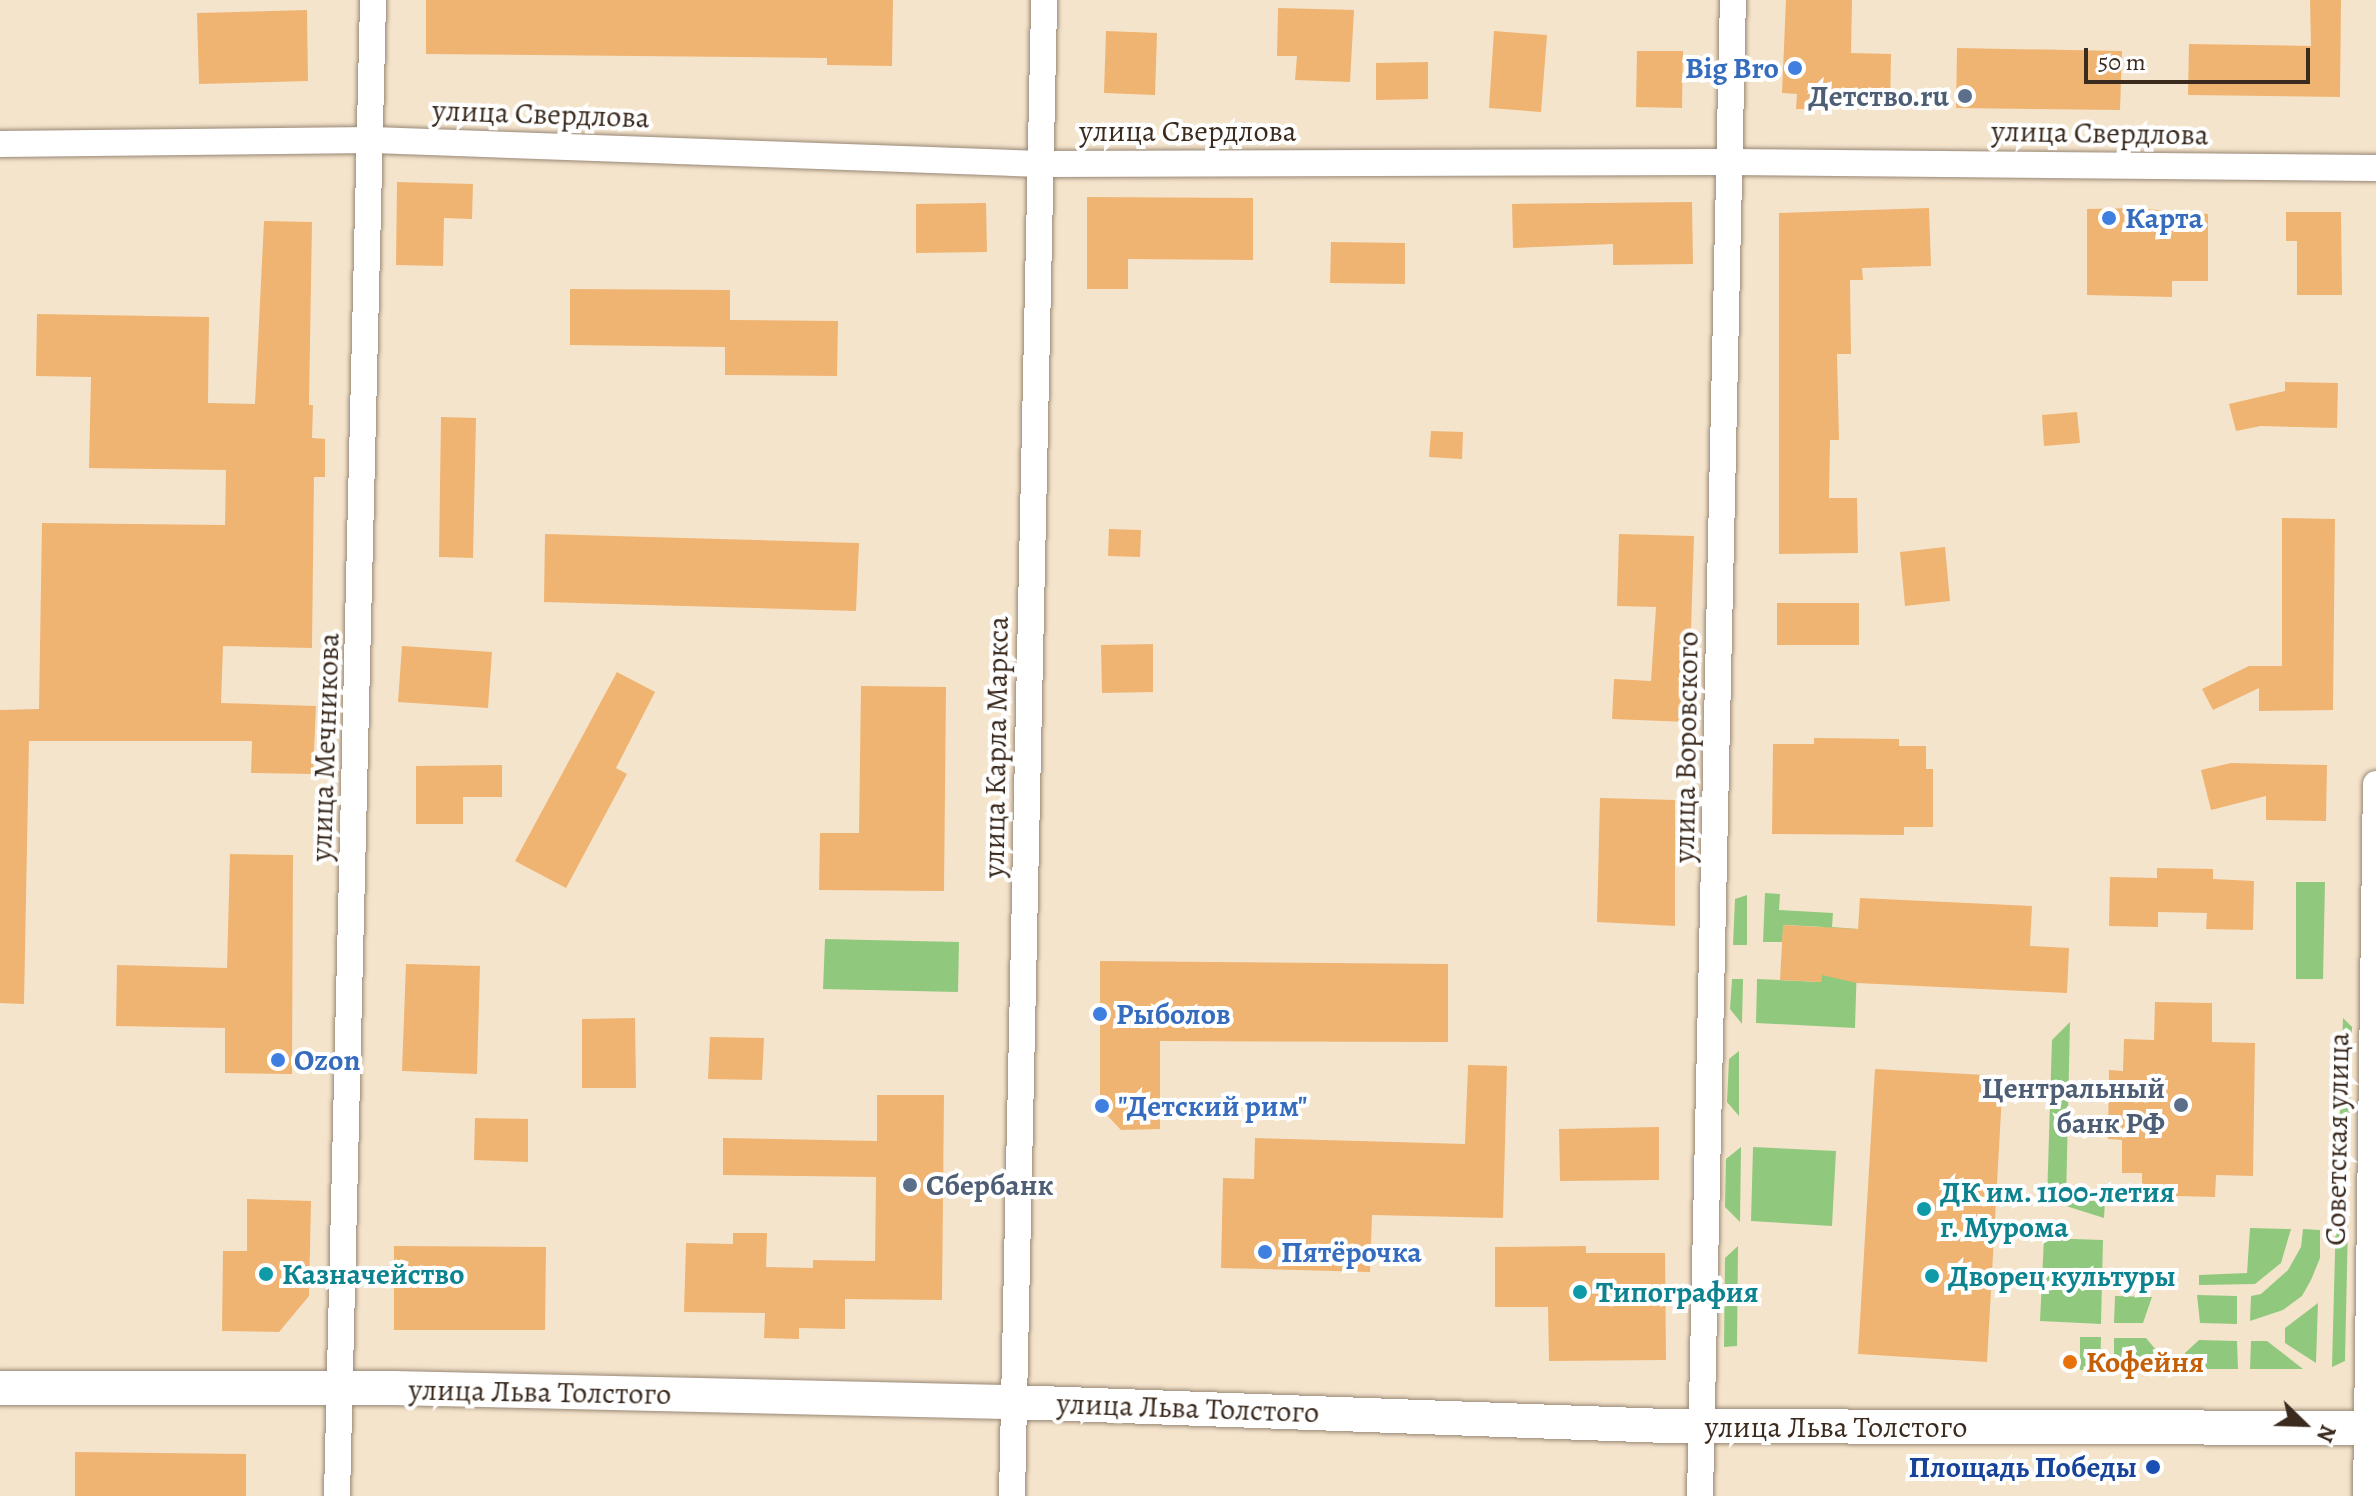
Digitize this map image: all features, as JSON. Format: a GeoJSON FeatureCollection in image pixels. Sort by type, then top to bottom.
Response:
{"type":"FeatureCollection","features":[{"type":"Feature","properties":{"kind":"street","name":"улица Мечникова"},"geometry":{"type":"LineString","coordinates":[[337,1496],[373,140],[373,0]]}},
{"type":"Feature","properties":{"kind":"street","name":"улица Карла Маркса"},"geometry":{"type":"LineString","coordinates":[[1012,1496],[1044,0]]}},
{"type":"Feature","properties":{"kind":"street","name":"улица Воровского"},"geometry":{"type":"LineString","coordinates":[[1700,1496],[1732,162],[1733,0]]}},
{"type":"Feature","properties":{"kind":"street","name":"улица Свердлова"},"geometry":{"type":"LineString","coordinates":[[0,144],[373,140],[1040,164],[1732,162],[2376,168]]}},
{"type":"Feature","properties":{"kind":"street","name":"Советская улица"},"geometry":{"type":"LineString","coordinates":[[2366,1496],[2371,1428],[2376,784]]}},
{"type":"Feature","properties":{"kind":"street","name":"улица Льва Толстого"},"geometry":{"type":"LineString","coordinates":[[0,1388],[340,1388],[1012,1402],[1701,1427],[2371,1428]]}},
{"type":"Feature","properties":{"kind":"green space"},"geometry":{"type":"Polygon","coordinates":[[[2296,882],[2325,882],[2323,979],[2296,979],[2296,882]]]}},
{"type":"Feature","properties":{"kind":"green space"},"geometry":{"type":"Polygon","coordinates":[[[1765,893],[1780,894],[1779,910],[1833,913],[1832,927],[1858,929],[1855,1028],[1756,1023],[1757,979],[1821,982],[1824,927],[1784,925],[1782,942],[1763,942],[1765,893]]]}},
{"type":"Feature","properties":{"kind":"green space"},"geometry":{"type":"Polygon","coordinates":[[[1747,895],[1747,945],[1733,945],[1735,899],[1747,895]]]}},
{"type":"Feature","properties":{"kind":"green space"},"geometry":{"type":"Polygon","coordinates":[[[825,939],[959,942],[958,992],[823,989],[825,939]]]}},
{"type":"Feature","properties":{"kind":"green space"},"geometry":{"type":"Polygon","coordinates":[[[1732,979],[1743,979],[1742,1024],[1730,1009],[1732,979]]]}},
{"type":"Feature","properties":{"kind":"green space"},"geometry":{"type":"Polygon","coordinates":[[[2343,1018],[2352,1027],[2349,1161],[2338,1175],[2343,1018]]]}},
{"type":"Feature","properties":{"kind":"green space"},"geometry":{"type":"Polygon","coordinates":[[[2070,1022],[2066,1201],[2105,1201],[2104,1218],[2047,1200],[2052,1040],[2070,1022]]]}},
{"type":"Feature","properties":{"kind":"green space"},"geometry":{"type":"Polygon","coordinates":[[[1739,1051],[1739,1116],[1727,1102],[1729,1059],[1739,1051]]]}},
{"type":"Feature","properties":{"kind":"green space"},"geometry":{"type":"Polygon","coordinates":[[[1741,1147],[1740,1222],[1725,1207],[1726,1159],[1741,1147]]]}},
{"type":"Feature","properties":{"kind":"green space"},"geometry":{"type":"Polygon","coordinates":[[[1753,1147],[1836,1151],[1832,1226],[1751,1221],[1753,1147]]]}},
{"type":"Feature","properties":{"kind":"green space"},"geometry":{"type":"Polygon","coordinates":[[[2336,1214],[2348,1224],[2345,1361],[2332,1367],[2336,1214]]]}},
{"type":"Feature","properties":{"kind":"green space"},"geometry":{"type":"Polygon","coordinates":[[[2250,1228],[2291,1229],[2281,1263],[2255,1284],[2199,1285],[2199,1275],[2247,1273],[2250,1228]]]}},
{"type":"Feature","properties":{"kind":"green space"},"geometry":{"type":"Polygon","coordinates":[[[2303,1229],[2320,1230],[2320,1258],[2302,1296],[2283,1310],[2250,1321],[2251,1296],[2261,1294],[2288,1270],[2301,1247],[2303,1229]]]}},
{"type":"Feature","properties":{"kind":"green space"},"geometry":{"type":"Polygon","coordinates":[[[2044,1238],[2103,1240],[2101,1324],[2040,1321],[2044,1238]]]}},
{"type":"Feature","properties":{"kind":"green space"},"geometry":{"type":"Polygon","coordinates":[[[1738,1246],[1737,1346],[1724,1347],[1725,1258],[1738,1246]]]}},
{"type":"Feature","properties":{"kind":"green space"},"geometry":{"type":"Polygon","coordinates":[[[2197,1295],[2237,1296],[2237,1324],[2200,1323],[2197,1295]]]}},
{"type":"Feature","properties":{"kind":"green space"},"geometry":{"type":"Polygon","coordinates":[[[2115,1296],[2152,1297],[2143,1323],[2114,1323],[2115,1296]]]}},
{"type":"Feature","properties":{"kind":"green space"},"geometry":{"type":"Polygon","coordinates":[[[2318,1303],[2316,1363],[2285,1343],[2285,1328],[2318,1303]]]}},
{"type":"Feature","properties":{"kind":"green space"},"geometry":{"type":"Polygon","coordinates":[[[2080,1337],[2101,1337],[2100,1370],[2080,1370],[2080,1337]]]}},
{"type":"Feature","properties":{"kind":"green space"},"geometry":{"type":"Polygon","coordinates":[[[2114,1338],[2146,1338],[2157,1351],[2156,1370],[2114,1370],[2114,1338]]]}},
{"type":"Feature","properties":{"kind":"green space"},"geometry":{"type":"Polygon","coordinates":[[[2199,1340],[2237,1341],[2238,1369],[2186,1369],[2185,1353],[2199,1340]]]}},
{"type":"Feature","properties":{"kind":"green space"},"geometry":{"type":"Polygon","coordinates":[[[2251,1341],[2267,1341],[2303,1369],[2250,1369],[2251,1341]]]}},
{"type":"Feature","properties":{"kind":"building"},"geometry":{"type":"Polygon","coordinates":[[[426,0],[893,0],[892,66],[827,65],[827,58],[426,54],[426,0]]]}},
{"type":"Feature","properties":{"kind":"building"},"geometry":{"type":"Polygon","coordinates":[[[1786,0],[1852,0],[1851,53],[1891,54],[1890,110],[1796,109],[1797,94],[1782,93],[1786,0]]]}},
{"type":"Feature","properties":{"kind":"building"},"geometry":{"type":"Polygon","coordinates":[[[2310,0],[2341,0],[2340,97],[2188,95],[2189,44],[2311,46],[2310,0]]]}},
{"type":"Feature","properties":{"kind":"building"},"geometry":{"type":"Polygon","coordinates":[[[1278,8],[1354,10],[1350,82],[1295,80],[1297,56],[1277,56],[1278,8]]]}},
{"type":"Feature","properties":{"kind":"building"},"geometry":{"type":"Polygon","coordinates":[[[307,10],[308,81],[199,84],[197,13],[307,10]]]}},
{"type":"Feature","properties":{"kind":"building"},"geometry":{"type":"Polygon","coordinates":[[[1106,31],[1157,33],[1155,95],[1104,93],[1106,31]]]}},
{"type":"Feature","properties":{"kind":"building"},"geometry":{"type":"Polygon","coordinates":[[[1494,31],[1547,35],[1541,112],[1489,108],[1494,31]]]}},
{"type":"Feature","properties":{"kind":"building"},"geometry":{"type":"Polygon","coordinates":[[[1957,48],[2122,51],[2120,110],[1956,108],[1957,48]]]}},
{"type":"Feature","properties":{"kind":"building"},"geometry":{"type":"Polygon","coordinates":[[[1637,51],[1683,51],[1682,108],[1636,107],[1637,51]]]}},
{"type":"Feature","properties":{"kind":"building"},"geometry":{"type":"Polygon","coordinates":[[[1428,62],[1428,99],[1376,100],[1376,63],[1428,62]]]}},
{"type":"Feature","properties":{"kind":"building"},"geometry":{"type":"Polygon","coordinates":[[[397,182],[473,184],[472,219],[444,218],[443,266],[396,265],[397,182]]]}},
{"type":"Feature","properties":{"kind":"building"},"geometry":{"type":"Polygon","coordinates":[[[1087,197],[1253,198],[1253,260],[1128,259],[1128,289],[1087,289],[1087,197]]]}},
{"type":"Feature","properties":{"kind":"building"},"geometry":{"type":"Polygon","coordinates":[[[1692,202],[1693,264],[1613,265],[1613,244],[1513,248],[1512,204],[1692,202]]]}},
{"type":"Feature","properties":{"kind":"building"},"geometry":{"type":"Polygon","coordinates":[[[986,203],[987,252],[916,253],[916,204],[986,203]]]}},
{"type":"Feature","properties":{"kind":"building"},"geometry":{"type":"Polygon","coordinates":[[[1929,208],[1931,266],[1862,268],[1863,280],[1850,280],[1851,354],[1837,354],[1839,440],[1830,440],[1829,498],[1857,498],[1858,553],[1779,554],[1779,213],[1929,208]]]}},
{"type":"Feature","properties":{"kind":"building"},"geometry":{"type":"Polygon","coordinates":[[[2133,208],[2208,214],[2208,281],[2172,281],[2172,297],[2087,295],[2087,209],[2133,208]]]}},
{"type":"Feature","properties":{"kind":"building"},"geometry":{"type":"Polygon","coordinates":[[[2286,212],[2341,212],[2342,295],[2297,295],[2297,241],[2286,241],[2286,212]]]}},
{"type":"Feature","properties":{"kind":"building"},"geometry":{"type":"Polygon","coordinates":[[[264,221],[312,222],[309,405],[313,405],[312,438],[325,439],[325,477],[314,477],[312,648],[223,646],[221,703],[316,706],[313,774],[251,773],[252,741],[29,741],[24,1004],[0,1003],[0,710],[39,709],[42,523],[225,525],[226,470],[89,468],[91,377],[36,376],[37,314],[209,317],[208,403],[255,404],[264,221]]]}},
{"type":"Feature","properties":{"kind":"building"},"geometry":{"type":"Polygon","coordinates":[[[1331,242],[1405,243],[1405,284],[1330,283],[1331,242]]]}},
{"type":"Feature","properties":{"kind":"building"},"geometry":{"type":"Polygon","coordinates":[[[570,289],[730,290],[730,320],[838,321],[837,376],[725,375],[725,347],[570,345],[570,289]]]}},
{"type":"Feature","properties":{"kind":"building"},"geometry":{"type":"Polygon","coordinates":[[[2285,382],[2338,383],[2337,428],[2261,426],[2236,431],[2229,404],[2285,391],[2285,382]]]}},
{"type":"Feature","properties":{"kind":"building"},"geometry":{"type":"Polygon","coordinates":[[[2077,412],[2080,443],[2044,446],[2042,415],[2077,412]]]}},
{"type":"Feature","properties":{"kind":"building"},"geometry":{"type":"Polygon","coordinates":[[[441,417],[476,418],[473,558],[439,557],[441,417]]]}},
{"type":"Feature","properties":{"kind":"building"},"geometry":{"type":"Polygon","coordinates":[[[1431,431],[1463,432],[1462,459],[1429,457],[1431,431]]]}},
{"type":"Feature","properties":{"kind":"building"},"geometry":{"type":"Polygon","coordinates":[[[2282,518],[2335,519],[2333,710],[2259,711],[2259,688],[2213,710],[2202,689],[2249,666],[2282,666],[2282,518]]]}},
{"type":"Feature","properties":{"kind":"building"},"geometry":{"type":"Polygon","coordinates":[[[1109,529],[1141,530],[1140,557],[1108,556],[1109,529]]]}},
{"type":"Feature","properties":{"kind":"building"},"geometry":{"type":"Polygon","coordinates":[[[545,534],[859,543],[856,611],[544,602],[545,534]]]}},
{"type":"Feature","properties":{"kind":"building"},"geometry":{"type":"Polygon","coordinates":[[[1619,534],[1694,536],[1688,722],[1612,719],[1614,679],[1651,681],[1656,607],[1617,606],[1619,534]]]}},
{"type":"Feature","properties":{"kind":"building"},"geometry":{"type":"Polygon","coordinates":[[[1945,547],[1950,601],[1905,606],[1900,552],[1945,547]]]}},
{"type":"Feature","properties":{"kind":"building"},"geometry":{"type":"Polygon","coordinates":[[[1777,603],[1859,603],[1859,645],[1777,645],[1777,603]]]}},
{"type":"Feature","properties":{"kind":"building"},"geometry":{"type":"Polygon","coordinates":[[[1153,644],[1153,692],[1102,693],[1101,645],[1153,644]]]}},
{"type":"Feature","properties":{"kind":"building"},"geometry":{"type":"Polygon","coordinates":[[[402,646],[492,652],[488,708],[398,702],[402,646]]]}},
{"type":"Feature","properties":{"kind":"building"},"geometry":{"type":"Polygon","coordinates":[[[617,672],[655,692],[616,768],[627,774],[566,888],[515,861],[617,672]]]}},
{"type":"Feature","properties":{"kind":"building"},"geometry":{"type":"Polygon","coordinates":[[[861,686],[946,687],[944,891],[819,890],[820,833],[859,833],[861,686]]]}},
{"type":"Feature","properties":{"kind":"building"},"geometry":{"type":"Polygon","coordinates":[[[1814,738],[1899,739],[1899,746],[1926,746],[1926,769],[1933,769],[1933,827],[1904,827],[1904,835],[1772,834],[1773,744],[1814,744],[1814,738]]]}},
{"type":"Feature","properties":{"kind":"building"},"geometry":{"type":"Polygon","coordinates":[[[2231,763],[2327,765],[2326,821],[2266,820],[2266,796],[2211,810],[2201,770],[2231,763]]]}},
{"type":"Feature","properties":{"kind":"building"},"geometry":{"type":"Polygon","coordinates":[[[502,765],[502,797],[463,797],[463,824],[416,824],[416,766],[502,765]]]}},
{"type":"Feature","properties":{"kind":"building"},"geometry":{"type":"Polygon","coordinates":[[[1600,798],[1675,800],[1675,926],[1597,922],[1600,798]]]}},
{"type":"Feature","properties":{"kind":"building"},"geometry":{"type":"Polygon","coordinates":[[[230,854],[293,855],[292,1074],[225,1073],[225,1028],[116,1026],[117,965],[227,968],[230,854]]]}},
{"type":"Feature","properties":{"kind":"building"},"geometry":{"type":"Polygon","coordinates":[[[2157,868],[2213,869],[2213,879],[2254,881],[2253,930],[2206,929],[2207,913],[2158,912],[2158,927],[2109,926],[2110,877],[2157,878],[2157,868]]]}},
{"type":"Feature","properties":{"kind":"building"},"geometry":{"type":"Polygon","coordinates":[[[1860,898],[2032,906],[2030,946],[2069,948],[2067,993],[1857,983],[1822,975],[1821,982],[1780,980],[1783,925],[1858,929],[1860,898]]]}},
{"type":"Feature","properties":{"kind":"building"},"geometry":{"type":"Polygon","coordinates":[[[1100,961],[1448,964],[1448,1042],[1160,1041],[1160,1129],[1121,1130],[1100,1108],[1100,961]]]}},
{"type":"Feature","properties":{"kind":"building"},"geometry":{"type":"Polygon","coordinates":[[[406,964],[480,966],[477,1074],[402,1071],[406,964]]]}},
{"type":"Feature","properties":{"kind":"building","name":"Центральный банк РФ"},"geometry":{"type":"Polygon","coordinates":[[[2155,1002],[2212,1003],[2212,1042],[2255,1043],[2253,1176],[2216,1175],[2215,1197],[2142,1195],[2142,1173],[2122,1173],[2122,1140],[2108,1139],[2109,1070],[2123,1071],[2124,1039],[2154,1040],[2155,1002]]]}},
{"type":"Feature","properties":{"kind":"building"},"geometry":{"type":"Polygon","coordinates":[[[635,1018],[636,1088],[582,1088],[582,1019],[635,1018]]]}},
{"type":"Feature","properties":{"kind":"building"},"geometry":{"type":"Polygon","coordinates":[[[710,1037],[764,1038],[762,1080],[708,1079],[710,1037]]]}},
{"type":"Feature","properties":{"kind":"building"},"geometry":{"type":"Polygon","coordinates":[[[1468,1065],[1507,1066],[1503,1218],[1372,1215],[1370,1272],[1221,1268],[1223,1178],[1254,1179],[1255,1138],[1465,1144],[1468,1065]]]}},
{"type":"Feature","properties":{"kind":"building"},"geometry":{"type":"Polygon","coordinates":[[[1875,1069],[2003,1076],[1987,1362],[1858,1354],[1875,1069]]]}},
{"type":"Feature","properties":{"kind":"building"},"geometry":{"type":"Polygon","coordinates":[[[877,1095],[944,1095],[942,1300],[845,1299],[845,1329],[799,1328],[799,1339],[764,1338],[765,1313],[684,1312],[686,1243],[733,1244],[733,1233],[767,1233],[766,1267],[813,1268],[813,1260],[875,1261],[876,1177],[723,1175],[723,1138],[877,1141],[877,1095]]]}},
{"type":"Feature","properties":{"kind":"building"},"geometry":{"type":"Polygon","coordinates":[[[475,1118],[528,1119],[528,1162],[474,1160],[475,1118]]]}},
{"type":"Feature","properties":{"kind":"building"},"geometry":{"type":"Polygon","coordinates":[[[1659,1127],[1659,1180],[1560,1181],[1559,1129],[1659,1127]]]}},
{"type":"Feature","properties":{"kind":"building","name":"Казначейство"},"geometry":{"type":"Polygon","coordinates":[[[247,1199],[311,1201],[309,1296],[279,1332],[222,1331],[223,1251],[247,1251],[247,1199]]]}},
{"type":"Feature","properties":{"kind":"building"},"geometry":{"type":"Polygon","coordinates":[[[394,1246],[546,1247],[545,1330],[394,1330],[394,1246]]]}},
{"type":"Feature","properties":{"kind":"building","name":"Типография"},"geometry":{"type":"Polygon","coordinates":[[[1586,1246],[1586,1253],[1665,1253],[1666,1360],[1549,1361],[1548,1307],[1495,1307],[1495,1247],[1586,1246]]]}},
{"type":"Feature","properties":{"kind":"building"},"geometry":{"type":"Polygon","coordinates":[[[75,1452],[246,1454],[246,1496],[75,1496],[75,1452]]]}},
{"type":"Feature","properties":{"kind":"place","name":"Big Bro"},"geometry":{"type":"Point","coordinates":[1795,68]}},
{"type":"Feature","properties":{"kind":"place","name":"Детство.ru"},"geometry":{"type":"Point","coordinates":[1965,96]}},
{"type":"Feature","properties":{"kind":"place","name":"Карта"},"geometry":{"type":"Point","coordinates":[2109,218]}},
{"type":"Feature","properties":{"kind":"place","name":"Рыболов"},"geometry":{"type":"Point","coordinates":[1100,1014]}},
{"type":"Feature","properties":{"kind":"place","name":"Ozon"},"geometry":{"type":"Point","coordinates":[278,1060]}},
{"type":"Feature","properties":{"kind":"place","name":"Центральный банк РФ"},"geometry":{"type":"Point","coordinates":[2181,1105]}},
{"type":"Feature","properties":{"kind":"place","name":"\"Детский рим\""},"geometry":{"type":"Point","coordinates":[1102,1106]}},
{"type":"Feature","properties":{"kind":"place","name":"Сбербанк"},"geometry":{"type":"Point","coordinates":[910,1185]}},
{"type":"Feature","properties":{"kind":"place","name":"ДК им. 1100-летия г. Мурома"},"geometry":{"type":"Point","coordinates":[1924,1209]}},
{"type":"Feature","properties":{"kind":"place","name":"Пятёрочка"},"geometry":{"type":"Point","coordinates":[1265,1252]}},
{"type":"Feature","properties":{"kind":"place","name":"Казначейство"},"geometry":{"type":"Point","coordinates":[266,1274]}},
{"type":"Feature","properties":{"kind":"place","name":"Дворец культуры"},"geometry":{"type":"Point","coordinates":[1932,1276]}},
{"type":"Feature","properties":{"kind":"place","name":"Типография"},"geometry":{"type":"Point","coordinates":[1580,1292]}},
{"type":"Feature","properties":{"kind":"place","name":"Кофейня"},"geometry":{"type":"Point","coordinates":[2070,1362]}},
{"type":"Feature","properties":{"kind":"place","name":"Площадь Победы"},"geometry":{"type":"Point","coordinates":[2153,1467]}}]}
